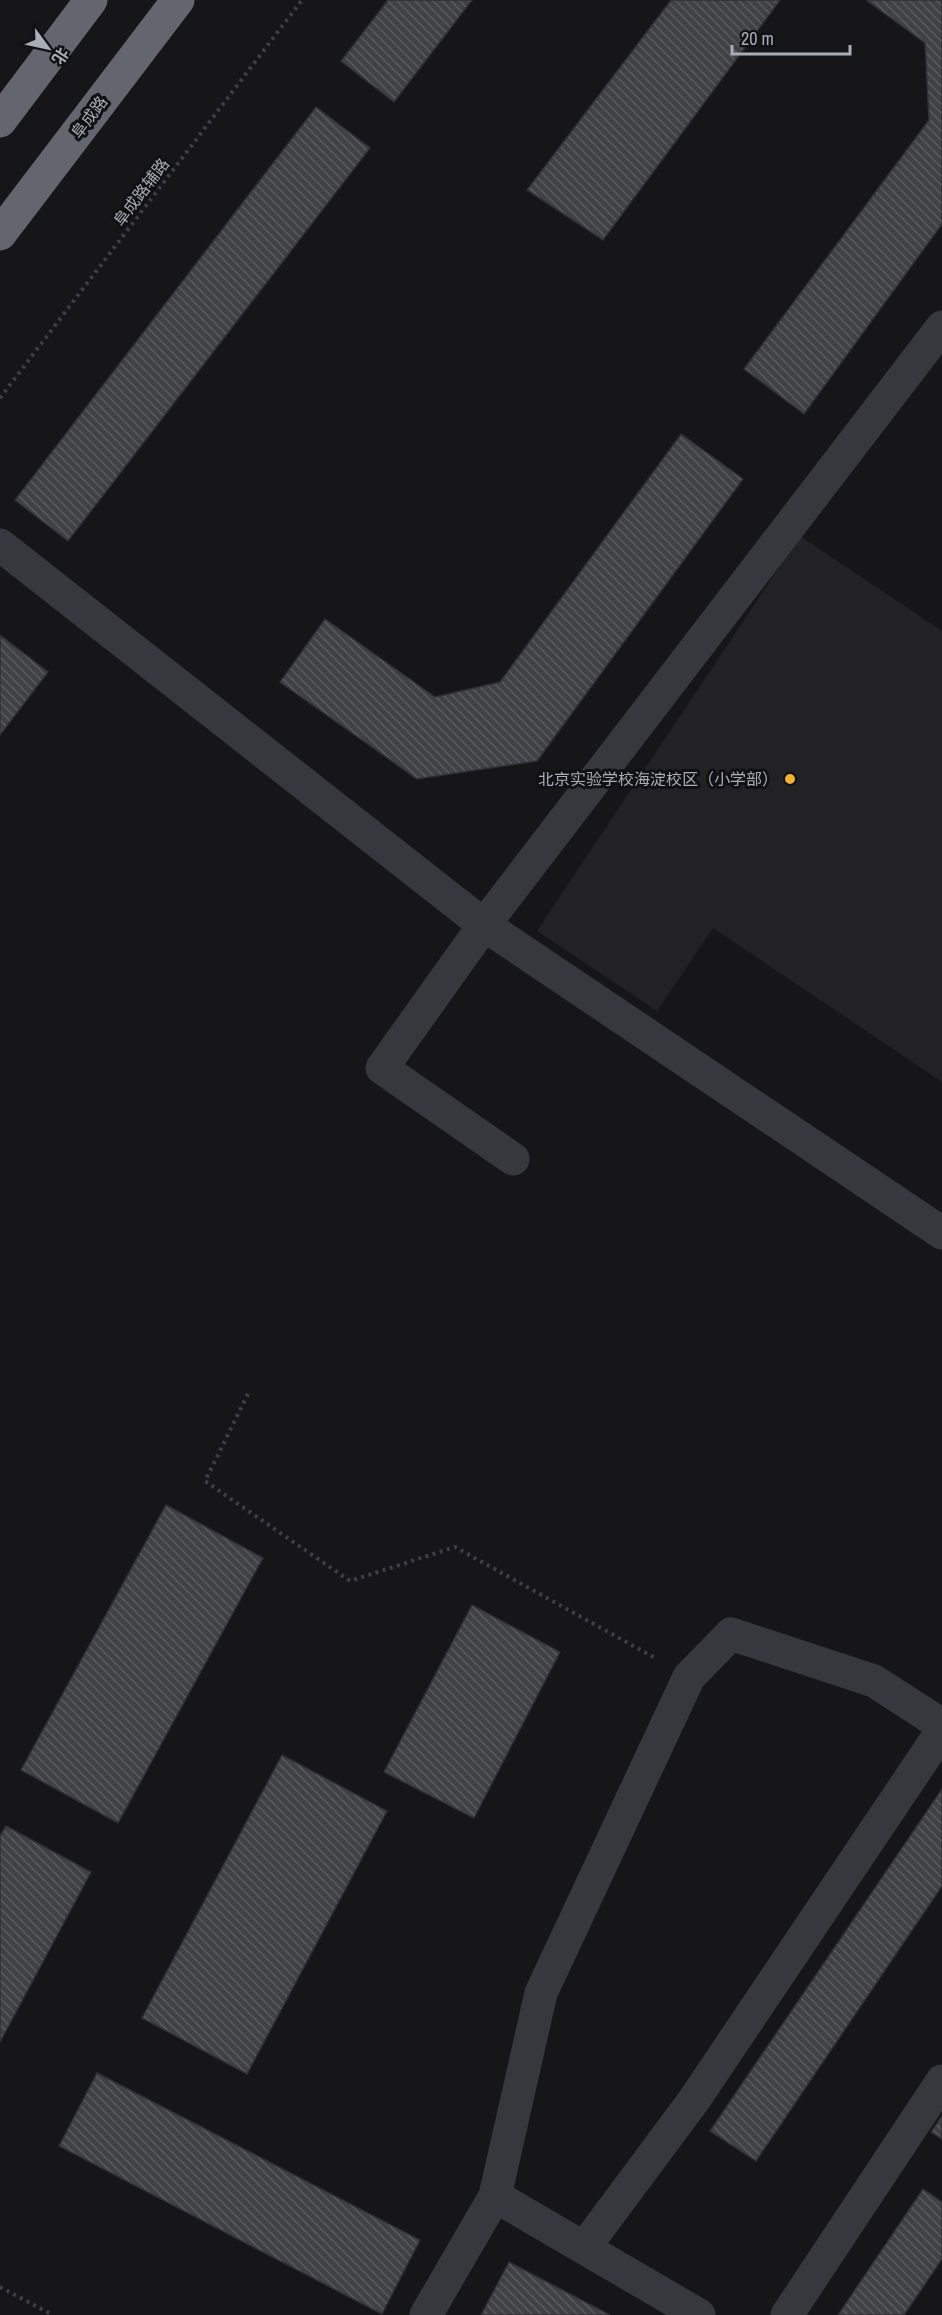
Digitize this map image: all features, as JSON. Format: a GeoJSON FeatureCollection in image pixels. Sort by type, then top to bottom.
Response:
{"type":"FeatureCollection","features":[{"type":"Feature","properties":{"kind":"highway"},"geometry":{"type":"LineString","coordinates":[[0,121],[91,0]]}},
{"type":"Feature","properties":{"kind":"highway","name":"阜成路"},"geometry":{"type":"LineString","coordinates":[[0,234],[178,0]]}},
{"type":"Feature","properties":{"kind":"street"},"geometry":{"type":"LineString","coordinates":[[513,1159],[382,1068],[484,925],[942,327]]}},
{"type":"Feature","properties":{"kind":"street"},"geometry":{"type":"LineString","coordinates":[[0,545],[484,925],[942,1233]]}},
{"type":"Feature","properties":{"kind":"street"},"geometry":{"type":"LineString","coordinates":[[426,2315],[495,2196],[541,1993],[689,1677],[731,1634],[874,1681],[942,1725]]}},
{"type":"Feature","properties":{"kind":"street"},"geometry":{"type":"LineString","coordinates":[[584,2248],[694,2100],[942,1731]]}},
{"type":"Feature","properties":{"kind":"street"},"geometry":{"type":"LineString","coordinates":[[787,2315],[942,2081]]}},
{"type":"Feature","properties":{"kind":"street"},"geometry":{"type":"LineString","coordinates":[[495,2196],[699,2315]]}},
{"type":"Feature","properties":{"kind":"path","name":"阜成路辅路"},"geometry":{"type":"LineString","coordinates":[[0,398],[302,0]]}},
{"type":"Feature","properties":{"kind":"path"},"geometry":{"type":"LineString","coordinates":[[248,1394],[205,1481],[350,1581],[455,1547],[689,1677]]}},
{"type":"Feature","properties":{"kind":"path"},"geometry":{"type":"LineString","coordinates":[[0,2286],[53,2315]]}},
{"type":"Feature","properties":{"kind":"shaded area","name":"北京实验学校海淀校区（小学部）"},"geometry":{"type":"Polygon","coordinates":[[[800,536],[942,631],[942,1082],[713,928],[657,1011],[537,931],[800,536]]]}},
{"type":"Feature","properties":{"kind":"building"},"geometry":{"type":"Polygon","coordinates":[[[388,0],[472,0],[394,102],[341,61],[388,0]]]}},
{"type":"Feature","properties":{"kind":"building"},"geometry":{"type":"Polygon","coordinates":[[[671,0],[780,0],[603,240],[527,190],[671,0]]]}},
{"type":"Feature","properties":{"kind":"building"},"geometry":{"type":"Polygon","coordinates":[[[866,0],[942,0],[942,224],[804,414],[744,369],[929,120],[925,43],[866,0]]]}},
{"type":"Feature","properties":{"kind":"building"},"geometry":{"type":"Polygon","coordinates":[[[316,107],[370,148],[68,541],[15,500],[316,107]]]}},
{"type":"Feature","properties":{"kind":"building"},"geometry":{"type":"Polygon","coordinates":[[[681,434],[743,479],[537,761],[417,779],[280,682],[325,619],[435,697],[500,682],[681,434]]]}},
{"type":"Feature","properties":{"kind":"building"},"geometry":{"type":"Polygon","coordinates":[[[0,635],[48,672],[0,735],[0,635]]]}},
{"type":"Feature","properties":{"kind":"building"},"geometry":{"type":"Polygon","coordinates":[[[166,1505],[263,1558],[118,1823],[21,1770],[166,1505]]]}},
{"type":"Feature","properties":{"kind":"building"},"geometry":{"type":"Polygon","coordinates":[[[472,1605],[560,1652],[474,1818],[384,1772],[472,1605]]]}},
{"type":"Feature","properties":{"kind":"building"},"geometry":{"type":"Polygon","coordinates":[[[282,1755],[387,1811],[247,2074],[142,2018],[282,1755]]]}},
{"type":"Feature","properties":{"kind":"building"},"geometry":{"type":"Polygon","coordinates":[[[942,1789],[942,1886],[756,2161],[710,2131],[942,1789]]]}},
{"type":"Feature","properties":{"kind":"building"},"geometry":{"type":"Polygon","coordinates":[[[6,1826],[91,1872],[0,2042],[0,1836],[6,1826]]]}},
{"type":"Feature","properties":{"kind":"building"},"geometry":{"type":"Polygon","coordinates":[[[97,2073],[420,2240],[382,2314],[59,2146],[97,2073]]]}},
{"type":"Feature","properties":{"kind":"building"},"geometry":{"type":"Polygon","coordinates":[[[942,2116],[942,2139],[931,2132],[942,2116]]]}},
{"type":"Feature","properties":{"kind":"building"},"geometry":{"type":"Polygon","coordinates":[[[923,2189],[942,2202],[942,2259],[904,2315],[838,2315],[923,2189]]]}},
{"type":"Feature","properties":{"kind":"building"},"geometry":{"type":"Polygon","coordinates":[[[509,2262],[610,2315],[481,2315],[509,2262]]]}},
{"type":"Feature","properties":{"kind":"place","name":"北京实验学校海淀校区（小学部）"},"geometry":{"type":"Point","coordinates":[790,779]}}]}
